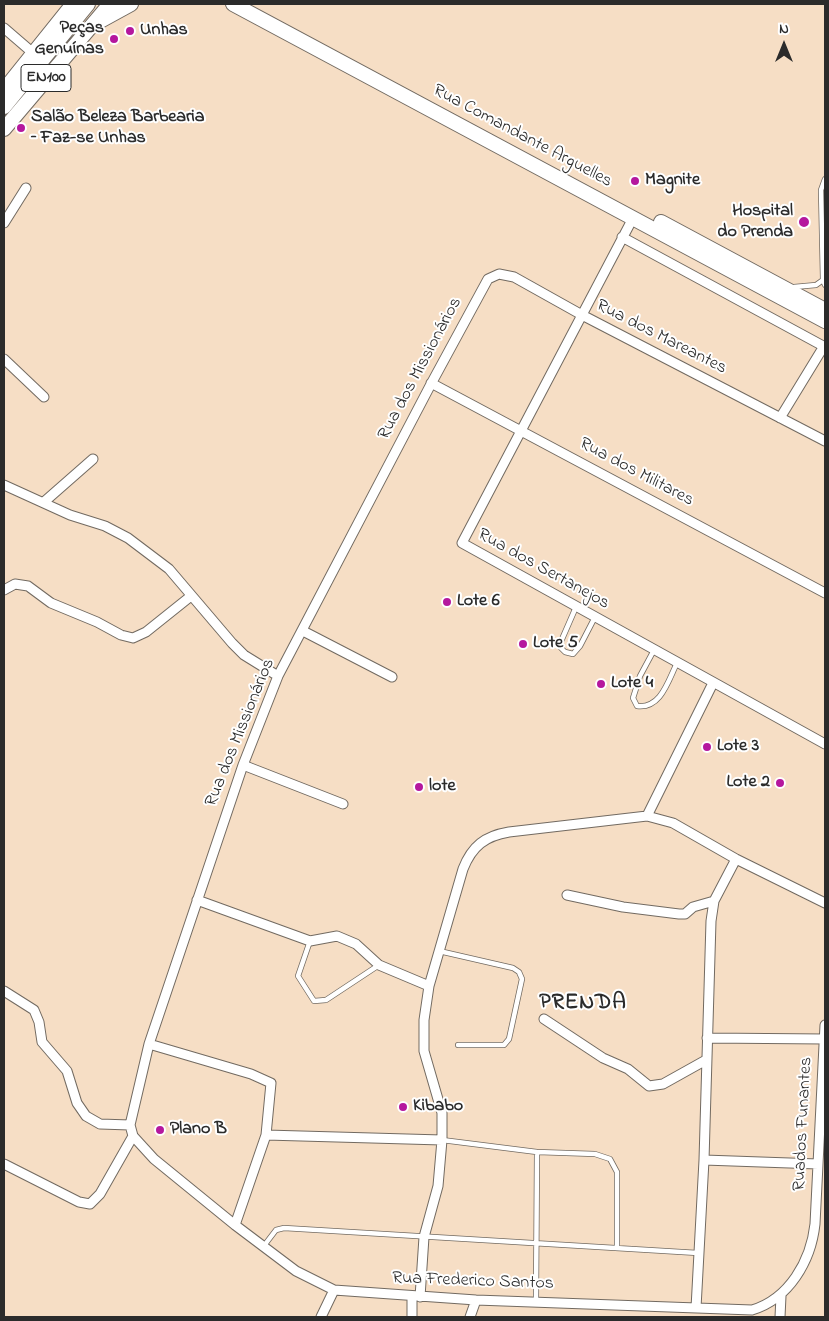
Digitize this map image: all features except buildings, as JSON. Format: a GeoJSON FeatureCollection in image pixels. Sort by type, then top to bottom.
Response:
{"type":"FeatureCollection","features":[{"type":"Feature","properties":{"kind":"main road","name":"EN100"},"geometry":{"type":"LineString","coordinates":[[4,90],[73,4]]}},
{"type":"Feature","properties":{"kind":"main road"},"geometry":{"type":"LineString","coordinates":[[4,107],[88,4]]}},
{"type":"Feature","properties":{"kind":"main road"},"geometry":{"type":"LineString","coordinates":[[89,28],[110,4]]}},
{"type":"Feature","properties":{"kind":"main road"},"geometry":{"type":"LineString","coordinates":[[89,28],[131,4]]}},
{"type":"Feature","properties":{"kind":"main road"},"geometry":{"type":"LineString","coordinates":[[226,4],[254,7]]}},
{"type":"Feature","properties":{"kind":"main road"},"geometry":{"type":"LineString","coordinates":[[233,4],[254,7]]}},
{"type":"Feature","properties":{"kind":"main road","name":"Rua Comandante Arguelles"},"geometry":{"type":"LineString","coordinates":[[254,7],[633,218],[825,321]]}},
{"type":"Feature","properties":{"kind":"main road","name":"Rua Comandante Arguelles"},"geometry":{"type":"LineString","coordinates":[[254,7],[825,310]]}},
{"type":"Feature","properties":{"kind":"main road","name":"EN100"},"geometry":{"type":"LineString","coordinates":[[4,128],[89,28]]}},
{"type":"Feature","properties":{"kind":"street"},"geometry":{"type":"LineString","coordinates":[[4,28],[33,53]]}},
{"type":"Feature","properties":{"kind":"street"},"geometry":{"type":"LineString","coordinates":[[4,222],[26,188]]}},
{"type":"Feature","properties":{"kind":"street","name":"Rua dos Sertanejos"},"geometry":{"type":"LineString","coordinates":[[633,218],[462,543],[825,744]]}},
{"type":"Feature","properties":{"kind":"street"},"geometry":{"type":"LineString","coordinates":[[622,237],[824,347],[780,418]]}},
{"type":"Feature","properties":{"kind":"street","name":"Rua dos Mareantes"},"geometry":{"type":"LineString","coordinates":[[484,285],[494,276],[510,275],[582,315],[825,441]]}},
{"type":"Feature","properties":{"kind":"street","name":"Rua dos Missionários"},"geometry":{"type":"LineString","coordinates":[[133,1136],[130,1125],[149,1044],[243,765],[278,676],[484,285]]}},
{"type":"Feature","properties":{"kind":"street"},"geometry":{"type":"LineString","coordinates":[[4,359],[44,397]]}},
{"type":"Feature","properties":{"kind":"street","name":"Rua dos Militares"},"geometry":{"type":"LineString","coordinates":[[431,383],[825,593]]}},
{"type":"Feature","properties":{"kind":"street"},"geometry":{"type":"LineString","coordinates":[[44,502],[93,459]]}},
{"type":"Feature","properties":{"kind":"street"},"geometry":{"type":"LineString","coordinates":[[4,486],[70,515],[105,526],[128,538],[170,569],[191,596],[244,655],[278,676]]}},
{"type":"Feature","properties":{"kind":"street"},"geometry":{"type":"LineString","coordinates":[[4,590],[16,584],[28,586],[56,606],[97,622],[121,635],[134,638],[146,632],[191,596]]}},
{"type":"Feature","properties":{"kind":"street"},"geometry":{"type":"LineString","coordinates":[[303,631],[392,678]]}},
{"type":"Feature","properties":{"kind":"street"},"geometry":{"type":"LineString","coordinates":[[646,816],[713,683]]}},
{"type":"Feature","properties":{"kind":"street"},"geometry":{"type":"LineString","coordinates":[[243,765],[343,804]]}},
{"type":"Feature","properties":{"kind":"street"},"geometry":{"type":"LineString","coordinates":[[412,1317],[424,1237],[438,1186],[442,1140],[442,1113],[424,1045],[429,986],[465,862],[472,850],[483,840],[509,832],[646,816],[673,823],[736,859],[825,903]]}},
{"type":"Feature","properties":{"kind":"street"},"geometry":{"type":"LineString","coordinates":[[696,1308],[704,1160],[710,935],[714,901],[736,859]]}},
{"type":"Feature","properties":{"kind":"street"},"geometry":{"type":"LineString","coordinates":[[567,895],[623,908],[679,914],[685,914],[694,906],[714,901]]}},
{"type":"Feature","properties":{"kind":"street"},"geometry":{"type":"LineString","coordinates":[[197,900],[310,941],[337,936],[356,944],[379,965],[429,986]]}},
{"type":"Feature","properties":{"kind":"street"},"geometry":{"type":"LineString","coordinates":[[4,991],[34,1010],[39,1022],[42,1042],[68,1071],[77,1103],[86,1116],[100,1124],[130,1125]]}},
{"type":"Feature","properties":{"kind":"street"},"geometry":{"type":"LineString","coordinates":[[544,1019],[603,1058],[628,1069],[649,1086],[663,1084],[706,1060]]}},
{"type":"Feature","properties":{"kind":"street","name":"Ruados Funantes"},"geometry":{"type":"LineString","coordinates":[[815,1224],[825,1025]]}},
{"type":"Feature","properties":{"kind":"street"},"geometry":{"type":"LineString","coordinates":[[707,1038],[825,1039]]}},
{"type":"Feature","properties":{"kind":"street"},"geometry":{"type":"LineString","coordinates":[[149,1044],[251,1074],[271,1083],[266,1135],[235,1224]]}},
{"type":"Feature","properties":{"kind":"street"},"geometry":{"type":"LineString","coordinates":[[266,1135],[442,1140]]}},
{"type":"Feature","properties":{"kind":"street"},"geometry":{"type":"LineString","coordinates":[[4,1164],[79,1202],[90,1204],[100,1194],[133,1136]]}},
{"type":"Feature","properties":{"kind":"street","name":"Rua Frederico Santos"},"geometry":{"type":"LineString","coordinates":[[133,1136],[154,1158],[263,1247],[296,1272],[334,1290],[476,1300],[536,1300],[752,1310],[767,1305],[781,1296],[798,1274],[810,1252],[815,1224]]}},
{"type":"Feature","properties":{"kind":"street"},"geometry":{"type":"LineString","coordinates":[[704,1160],[818,1164]]}},
{"type":"Feature","properties":{"kind":"street"},"geometry":{"type":"LineString","coordinates":[[815,1224],[825,1224]]}},
{"type":"Feature","properties":{"kind":"street"},"geometry":{"type":"LineString","coordinates":[[321,1317],[334,1290]]}},
{"type":"Feature","properties":{"kind":"street"},"geometry":{"type":"LineString","coordinates":[[780,1317],[781,1296]]}},
{"type":"Feature","properties":{"kind":"street"},"geometry":{"type":"LineString","coordinates":[[470,1317],[476,1300]]}},
{"type":"Feature","properties":{"kind":"lane"},"geometry":{"type":"LineString","coordinates":[[779,285],[805,288],[824,282],[821,190],[825,179]]}},
{"type":"Feature","properties":{"kind":"lane"},"geometry":{"type":"LineString","coordinates":[[576,607],[559,646],[565,652],[573,654],[580,646],[595,617]]}},
{"type":"Feature","properties":{"kind":"lane"},"geometry":{"type":"LineString","coordinates":[[654,650],[640,676],[634,698],[637,706],[647,707],[658,701],[677,663]]}},
{"type":"Feature","properties":{"kind":"lane"},"geometry":{"type":"LineString","coordinates":[[310,941],[298,976],[314,1001],[326,1000],[379,965]]}},
{"type":"Feature","properties":{"kind":"lane"},"geometry":{"type":"LineString","coordinates":[[439,951],[513,968],[519,972],[522,979],[509,1039],[504,1045],[458,1045]]}},
{"type":"Feature","properties":{"kind":"lane"},"geometry":{"type":"LineString","coordinates":[[442,1140],[537,1152],[595,1154],[610,1158],[617,1172],[617,1248]]}},
{"type":"Feature","properties":{"kind":"lane"},"geometry":{"type":"LineString","coordinates":[[536,1300],[538,1244],[537,1152]]}},
{"type":"Feature","properties":{"kind":"lane"},"geometry":{"type":"LineString","coordinates":[[263,1247],[276,1230],[284,1228],[700,1253]]}},
{"type":"Feature","properties":{"kind":"place","name":"Unhas"},"geometry":{"type":"Point","coordinates":[130,31]}},
{"type":"Feature","properties":{"kind":"place","name":"Peças Genuínas"},"geometry":{"type":"Point","coordinates":[114,39]}},
{"type":"Feature","properties":{"kind":"place","name":"Salão Beleza Barbearia – Faz-se Unhas"},"geometry":{"type":"Point","coordinates":[21,128]}},
{"type":"Feature","properties":{"kind":"place","name":"Magnite"},"geometry":{"type":"Point","coordinates":[635,181]}},
{"type":"Feature","properties":{"kind":"place","name":"Hospital do Prenda"},"geometry":{"type":"Point","coordinates":[804,222]}},
{"type":"Feature","properties":{"kind":"place","name":"Lote 6"},"geometry":{"type":"Point","coordinates":[447,602]}},
{"type":"Feature","properties":{"kind":"place","name":"Lote 5"},"geometry":{"type":"Point","coordinates":[523,644]}},
{"type":"Feature","properties":{"kind":"place","name":"Lote 4"},"geometry":{"type":"Point","coordinates":[601,684]}},
{"type":"Feature","properties":{"kind":"place","name":"Lote 3"},"geometry":{"type":"Point","coordinates":[707,747]}},
{"type":"Feature","properties":{"kind":"place","name":"Lote 2"},"geometry":{"type":"Point","coordinates":[780,783]}},
{"type":"Feature","properties":{"kind":"place","name":"lote"},"geometry":{"type":"Point","coordinates":[419,787]}},
{"type":"Feature","properties":{"kind":"place","name":"Kibabo"},"geometry":{"type":"Point","coordinates":[403,1107]}},
{"type":"Feature","properties":{"kind":"place","name":"Plano B"},"geometry":{"type":"Point","coordinates":[160,1130]}},
{"type":"Feature","properties":{"kind":"district","name":"PRENDA"},"geometry":{"type":"Point","coordinates":[583,1004]}}]}
